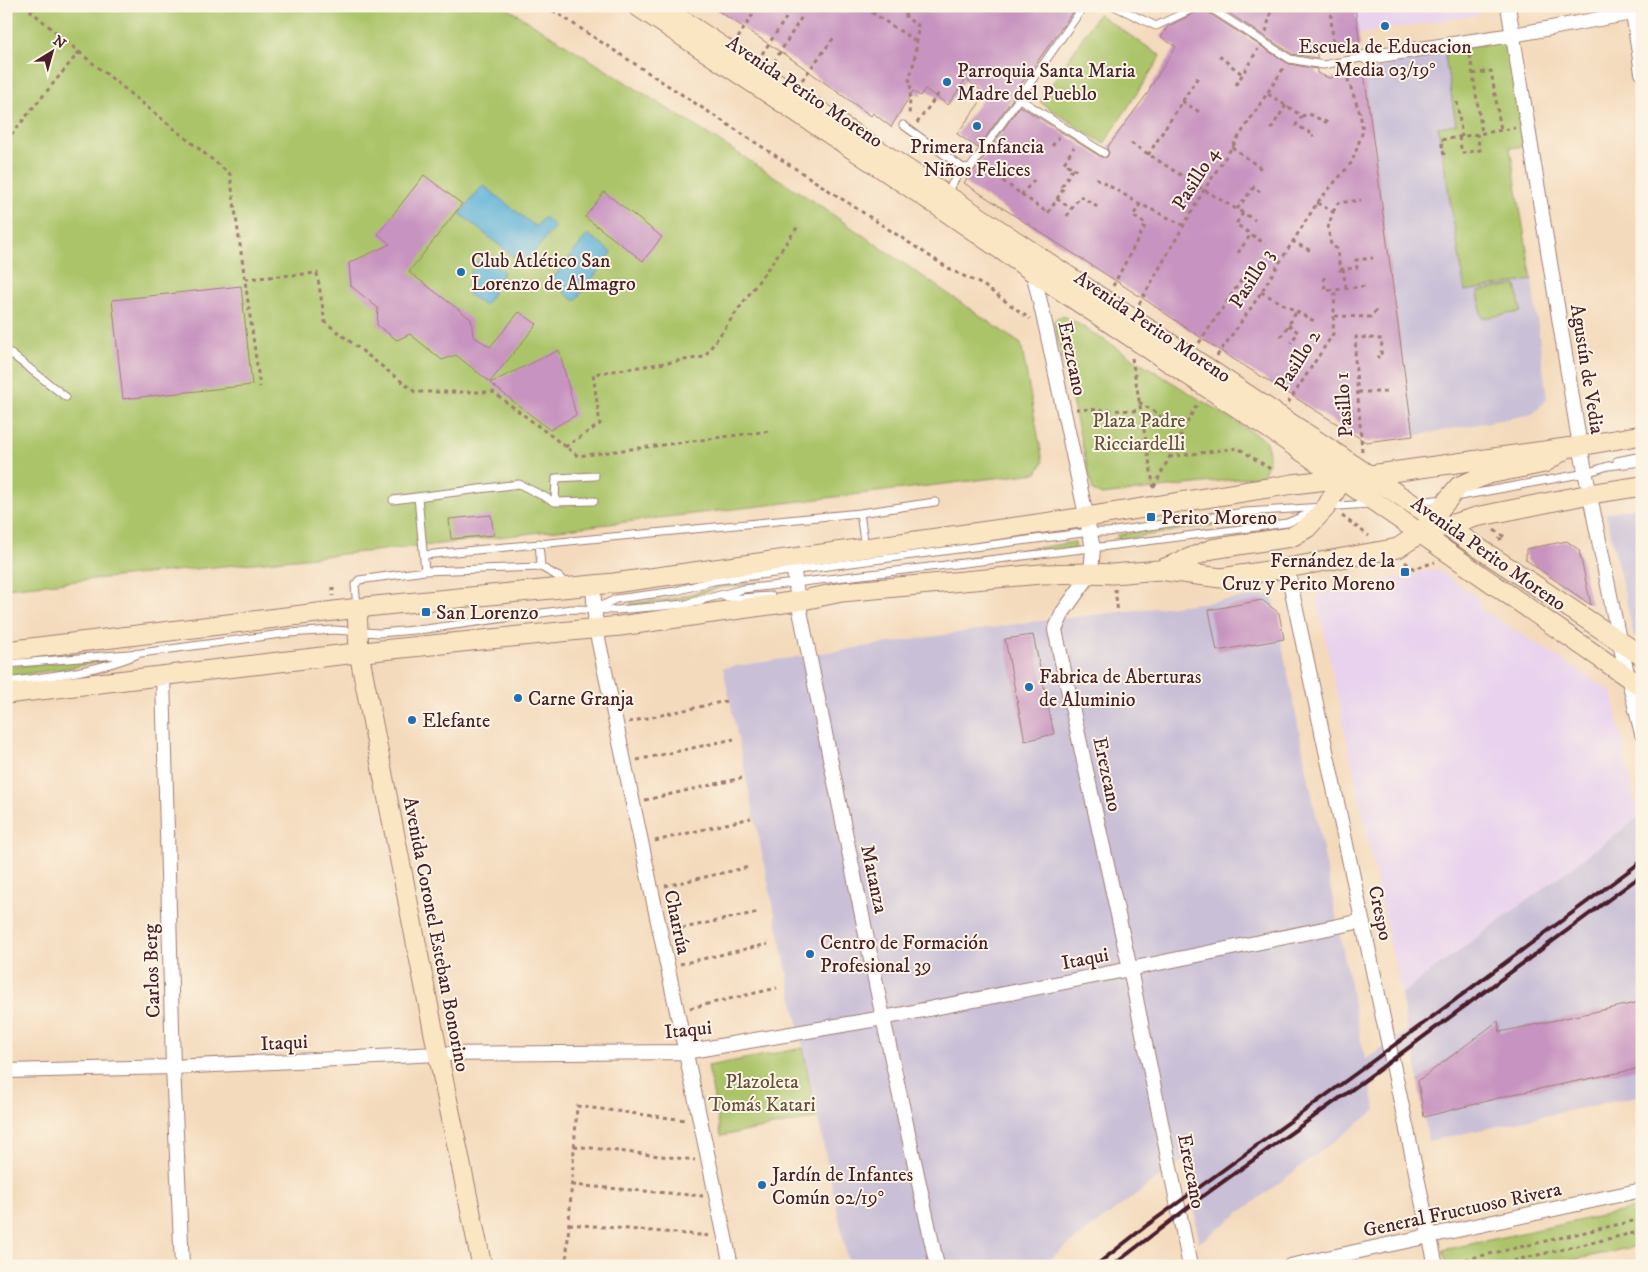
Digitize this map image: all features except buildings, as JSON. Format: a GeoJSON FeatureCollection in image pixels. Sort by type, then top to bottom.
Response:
{"type":"FeatureCollection","features":[{"type":"Feature","properties":{"kind":"main road","name":"Avenida Perito Moreno"},"geometry":{"type":"LineString","coordinates":[[636,6],[924,196],[1033,272],[1130,326],[1190,356],[1642,656]]}},
{"type":"Feature","properties":{"kind":"main road","name":"Avenida Perito Moreno"},"geometry":{"type":"LineString","coordinates":[[662,6],[1106,300],[1130,326],[1205,387],[1379,504],[1419,534],[1636,683]]}},
{"type":"Feature","properties":{"kind":"main road"},"geometry":{"type":"LineString","coordinates":[[6,694],[382,650],[596,629],[795,578],[866,548],[1089,525],[1155,497],[1342,479],[1366,473],[1574,446],[1642,435]]}},
{"type":"Feature","properties":{"kind":"main road"},"geometry":{"type":"LineString","coordinates":[[1440,522],[1448,499],[1459,486],[1489,474],[1544,464],[1574,446]]}},
{"type":"Feature","properties":{"kind":"main road"},"geometry":{"type":"LineString","coordinates":[[1159,570],[1212,549],[1291,537],[1308,528],[1327,506],[1342,479],[1346,460]]}},
{"type":"Feature","properties":{"kind":"main road"},"geometry":{"type":"LineString","coordinates":[[6,651],[375,606],[593,586],[795,578],[842,592],[1041,574],[1113,574],[1159,570],[1221,578],[1398,548],[1440,522],[1642,486]]}},
{"type":"Feature","properties":{"kind":"main road","name":"Avenida Coronel Esteban Bonorino"},"geometry":{"type":"LineString","coordinates":[[357,609],[359,653],[482,1266]]}},
{"type":"Feature","properties":{"kind":"street","name":"Agustín de Vedia"},"geometry":{"type":"LineString","coordinates":[[1508,6],[1528,126],[1574,446],[1586,472],[1619,640],[1636,683],[1642,734]]}},
{"type":"Feature","properties":{"kind":"street"},"geometry":{"type":"LineString","coordinates":[[1367,57],[1513,35],[1635,10],[1642,73]]}},
{"type":"Feature","properties":{"kind":"street","name":"Erezcano"},"geometry":{"type":"LineString","coordinates":[[1033,272],[1093,548],[1092,573],[1063,612],[1055,630],[1130,969],[1190,1266]]}},
{"type":"Feature","properties":{"kind":"street","name":"Crespo"},"geometry":{"type":"LineString","coordinates":[[1287,568],[1430,1236],[1441,1265]]}},
{"type":"Feature","properties":{"kind":"street","name":"Matanza"},"geometry":{"type":"LineString","coordinates":[[795,578],[883,1018],[937,1266]]}},
{"type":"Feature","properties":{"kind":"street","name":"Charrúa"},"geometry":{"type":"LineString","coordinates":[[593,586],[596,629],[731,1266]]}},
{"type":"Feature","properties":{"kind":"street","name":"Carlos Berg"},"geometry":{"type":"LineString","coordinates":[[163,676],[173,1067],[182,1266]]}},
{"type":"Feature","properties":{"kind":"street","name":"Itaqui"},"geometry":{"type":"LineString","coordinates":[[6,1071],[173,1067],[438,1054],[685,1052],[883,1018],[1362,921]]}},
{"type":"Feature","properties":{"kind":"street","name":"General Fructuoso Rivera"},"geometry":{"type":"LineString","coordinates":[[1290,1266],[1642,1190]]}},
{"type":"Feature","properties":{"kind":"lane"},"geometry":{"type":"LineString","coordinates":[[945,194],[963,168],[971,166],[974,162],[1084,6]]}},
{"type":"Feature","properties":{"kind":"lane"},"geometry":{"type":"LineString","coordinates":[[1114,6],[1156,26],[1196,7],[1209,7],[1290,59],[1323,65],[1367,57]]}},
{"type":"Feature","properties":{"kind":"lane"},"geometry":{"type":"LineString","coordinates":[[1018,98],[1104,154]]}},
{"type":"Feature","properties":{"kind":"lane"},"geometry":{"type":"LineString","coordinates":[[905,127],[963,168]]}},
{"type":"Feature","properties":{"kind":"lane"},"geometry":{"type":"LineString","coordinates":[[6,350],[66,397]]}},
{"type":"Feature","properties":{"kind":"lane"},"geometry":{"type":"LineString","coordinates":[[1608,466],[1616,461],[1642,456]]}},
{"type":"Feature","properties":{"kind":"lane"},"geometry":{"type":"LineString","coordinates":[[6,664],[141,652],[289,633],[334,630],[380,633],[426,629],[570,609],[617,610],[686,604],[795,578],[1089,525],[1108,532],[1246,512],[1448,499],[1608,466],[1642,462]]}},
{"type":"Feature","properties":{"kind":"lane"},"geometry":{"type":"LineString","coordinates":[[555,502],[556,478],[595,476]]}},
{"type":"Feature","properties":{"kind":"lane"},"geometry":{"type":"LineString","coordinates":[[393,500],[519,484],[555,502],[594,501]]}},
{"type":"Feature","properties":{"kind":"lane"},"geometry":{"type":"LineString","coordinates":[[418,498],[425,571]]}},
{"type":"Feature","properties":{"kind":"lane"},"geometry":{"type":"LineString","coordinates":[[424,555],[860,513],[935,502]]}},
{"type":"Feature","properties":{"kind":"lane"},"geometry":{"type":"LineString","coordinates":[[594,610],[616,599],[676,591],[713,581],[795,578],[1093,548],[1287,523],[1327,506]]}},
{"type":"Feature","properties":{"kind":"lane"},"geometry":{"type":"LineString","coordinates":[[860,513],[866,548]]}},
{"type":"Feature","properties":{"kind":"lane"},"geometry":{"type":"LineString","coordinates":[[539,543],[541,567]]}},
{"type":"Feature","properties":{"kind":"lane"},"geometry":{"type":"LineString","coordinates":[[357,609],[355,585],[359,580],[425,571],[541,567],[558,577],[570,588]]}},
{"type":"Feature","properties":{"kind":"lane"},"geometry":{"type":"LineString","coordinates":[[717,596],[741,598],[773,596],[795,578]]}},
{"type":"Feature","properties":{"kind":"lane"},"geometry":{"type":"LineString","coordinates":[[6,682],[76,673],[122,660],[141,652]]}},
{"type":"Feature","properties":{"kind":"path"},"geometry":{"type":"LineString","coordinates":[[25,6],[78,52],[230,174],[260,387]]}},
{"type":"Feature","properties":{"kind":"path"},"geometry":{"type":"LineString","coordinates":[[546,6],[952,270],[983,285],[1047,332]]}},
{"type":"Feature","properties":{"kind":"path"},"geometry":{"type":"LineString","coordinates":[[730,52],[758,6]]}},
{"type":"Feature","properties":{"kind":"path"},"geometry":{"type":"LineString","coordinates":[[905,6],[906,18],[918,25],[913,69],[909,80],[905,127]]}},
{"type":"Feature","properties":{"kind":"path"},"geometry":{"type":"LineString","coordinates":[[934,6],[939,9]]}},
{"type":"Feature","properties":{"kind":"path","name":"Pasillo 3"},"geometry":{"type":"LineString","coordinates":[[1209,368],[1261,292],[1317,203],[1352,162],[1363,130],[1360,113],[1338,63],[1330,6]]}},
{"type":"Feature","properties":{"kind":"path"},"geometry":{"type":"LineString","coordinates":[[865,8],[917,43]]}},
{"type":"Feature","properties":{"kind":"path"},"geometry":{"type":"LineString","coordinates":[[759,71],[803,15]]}},
{"type":"Feature","properties":{"kind":"path"},"geometry":{"type":"LineString","coordinates":[[759,71],[786,18]]}},
{"type":"Feature","properties":{"kind":"path"},"geometry":{"type":"LineString","coordinates":[[793,93],[836,36]]}},
{"type":"Feature","properties":{"kind":"path"},"geometry":{"type":"LineString","coordinates":[[1456,102],[1462,153],[1480,150],[1480,134],[1468,42]]}},
{"type":"Feature","properties":{"kind":"path"},"geometry":{"type":"LineString","coordinates":[[6,141],[78,52]]}},
{"type":"Feature","properties":{"kind":"path"},"geometry":{"type":"LineString","coordinates":[[1219,56],[1242,74]]}},
{"type":"Feature","properties":{"kind":"path","name":"Pasillo 4"},"geometry":{"type":"LineString","coordinates":[[1130,326],[1183,225],[1290,59]]}},
{"type":"Feature","properties":{"kind":"path"},"geometry":{"type":"LineString","coordinates":[[1473,74],[1491,71],[1501,130]]}},
{"type":"Feature","properties":{"kind":"path"},"geometry":{"type":"LineString","coordinates":[[1148,155],[1198,77]]}},
{"type":"Feature","properties":{"kind":"path"},"geometry":{"type":"LineString","coordinates":[[1268,94],[1302,116]]}},
{"type":"Feature","properties":{"kind":"path"},"geometry":{"type":"LineString","coordinates":[[1182,101],[1201,113]]}},
{"type":"Feature","properties":{"kind":"path"},"geometry":{"type":"LineString","coordinates":[[1271,129],[1286,105]]}},
{"type":"Feature","properties":{"kind":"path"},"geometry":{"type":"LineString","coordinates":[[1313,136],[1296,125],[1302,116],[1309,114],[1330,124]]}},
{"type":"Feature","properties":{"kind":"path"},"geometry":{"type":"LineString","coordinates":[[1444,155],[1442,140],[1528,126]]}},
{"type":"Feature","properties":{"kind":"path"},"geometry":{"type":"LineString","coordinates":[[1079,172],[1064,163],[1080,138]]}},
{"type":"Feature","properties":{"kind":"path"},"geometry":{"type":"LineString","coordinates":[[1131,144],[1255,220]]}},
{"type":"Feature","properties":{"kind":"path"},"geometry":{"type":"LineString","coordinates":[[1232,147],[1263,170]]}},
{"type":"Feature","properties":{"kind":"path"},"geometry":{"type":"LineString","coordinates":[[974,162],[1048,213],[1057,200],[1064,187],[1062,186],[1073,168]]}},
{"type":"Feature","properties":{"kind":"path"},"geometry":{"type":"LineString","coordinates":[[1096,178],[1140,204],[1183,225]]}},
{"type":"Feature","properties":{"kind":"path"},"geometry":{"type":"LineString","coordinates":[[1021,195],[1035,179]]}},
{"type":"Feature","properties":{"kind":"path"},"geometry":{"type":"LineString","coordinates":[[1237,210],[1254,188],[1260,192]]}},
{"type":"Feature","properties":{"kind":"path"},"geometry":{"type":"LineString","coordinates":[[1067,216],[1080,196],[1099,208]]}},
{"type":"Feature","properties":{"kind":"path"},"geometry":{"type":"LineString","coordinates":[[1057,200],[1072,209]]}},
{"type":"Feature","properties":{"kind":"path"},"geometry":{"type":"LineString","coordinates":[[1361,200],[1338,203],[1328,228],[1331,245],[1337,249],[1340,270],[1357,268],[1356,260],[1373,258]]}},
{"type":"Feature","properties":{"kind":"path"},"geometry":{"type":"LineString","coordinates":[[1317,203],[1333,212]]}},
{"type":"Feature","properties":{"kind":"path"},"geometry":{"type":"LineString","coordinates":[[1106,300],[1146,224],[1133,216],[1140,204]]}},
{"type":"Feature","properties":{"kind":"path"},"geometry":{"type":"LineString","coordinates":[[1243,213],[1236,224],[1265,244]]}},
{"type":"Feature","properties":{"kind":"path"},"geometry":{"type":"LineString","coordinates":[[565,447],[600,424],[593,374],[704,357],[799,224]]}},
{"type":"Feature","properties":{"kind":"path"},"geometry":{"type":"LineString","coordinates":[[1238,253],[1251,234]]}},
{"type":"Feature","properties":{"kind":"path"},"geometry":{"type":"LineString","coordinates":[[1292,241],[1311,251]]}},
{"type":"Feature","properties":{"kind":"path"},"geometry":{"type":"LineString","coordinates":[[1344,269],[1346,288]]}},
{"type":"Feature","properties":{"kind":"path"},"geometry":{"type":"LineString","coordinates":[[245,278],[317,273],[325,322],[415,392],[493,392],[578,456],[770,431]]}},
{"type":"Feature","properties":{"kind":"path"},"geometry":{"type":"LineString","coordinates":[[1190,356],[1244,276]]}},
{"type":"Feature","properties":{"kind":"path"},"geometry":{"type":"LineString","coordinates":[[1324,277],[1325,290],[1365,286]]}},
{"type":"Feature","properties":{"kind":"path","name":"Pasillo 2"},"geometry":{"type":"LineString","coordinates":[[1280,415],[1333,334],[1335,290]]}},
{"type":"Feature","properties":{"kind":"path"},"geometry":{"type":"LineString","coordinates":[[1261,292],[1314,321]]}},
{"type":"Feature","properties":{"kind":"path"},"geometry":{"type":"LineString","coordinates":[[1335,316],[1370,317],[1378,309]]}},
{"type":"Feature","properties":{"kind":"path"},"geometry":{"type":"LineString","coordinates":[[1281,337],[1297,311]]}},
{"type":"Feature","properties":{"kind":"path"},"geometry":{"type":"LineString","coordinates":[[1288,325],[1298,332],[1291,343]]}},
{"type":"Feature","properties":{"kind":"path"},"geometry":{"type":"LineString","coordinates":[[1130,326],[1140,411],[1155,497]]}},
{"type":"Feature","properties":{"kind":"path","name":"Pasillo 1"},"geometry":{"type":"LineString","coordinates":[[1366,473],[1355,358],[1356,337],[1382,339],[1381,357],[1377,358]]}},
{"type":"Feature","properties":{"kind":"path"},"geometry":{"type":"LineString","coordinates":[[1155,497],[1169,458],[1205,387]]}},
{"type":"Feature","properties":{"kind":"path"},"geometry":{"type":"LineString","coordinates":[[1358,392],[1387,392]]}},
{"type":"Feature","properties":{"kind":"path"},"geometry":{"type":"LineString","coordinates":[[1139,402],[1183,431]]}},
{"type":"Feature","properties":{"kind":"path"},"geometry":{"type":"LineString","coordinates":[[1063,408],[1140,411]]}},
{"type":"Feature","properties":{"kind":"path"},"geometry":{"type":"LineString","coordinates":[[1169,458],[1238,448]]}},
{"type":"Feature","properties":{"kind":"path"},"geometry":{"type":"LineString","coordinates":[[616,725],[726,701]]}},
{"type":"Feature","properties":{"kind":"path"},"geometry":{"type":"LineString","coordinates":[[624,763],[734,739]]}},
{"type":"Feature","properties":{"kind":"path"},"geometry":{"type":"LineString","coordinates":[[632,803],[742,778]]}},
{"type":"Feature","properties":{"kind":"path"},"geometry":{"type":"LineString","coordinates":[[641,844],[751,818]]}},
{"type":"Feature","properties":{"kind":"path"},"geometry":{"type":"LineString","coordinates":[[651,890],[749,867]]}},
{"type":"Feature","properties":{"kind":"path"},"geometry":{"type":"LineString","coordinates":[[660,933],[759,912]]}},
{"type":"Feature","properties":{"kind":"path"},"geometry":{"type":"LineString","coordinates":[[667,967],[768,944]]}},
{"type":"Feature","properties":{"kind":"path"},"geometry":{"type":"LineString","coordinates":[[676,1011],[777,988]]}},
{"type":"Feature","properties":{"kind":"path"},"geometry":{"type":"LineString","coordinates":[[570,1266],[566,1266],[577,1106],[700,1122]]}},
{"type":"Feature","properties":{"kind":"path"},"geometry":{"type":"LineString","coordinates":[[574,1146],[708,1162]]}},
{"type":"Feature","properties":{"kind":"path"},"geometry":{"type":"LineString","coordinates":[[572,1185],[716,1198]]}},
{"type":"Feature","properties":{"kind":"path"},"geometry":{"type":"LineString","coordinates":[[1441,1265],[1642,1219]]}},
{"type":"Feature","properties":{"kind":"path"},"geometry":{"type":"LineString","coordinates":[[569,1224],[724,1237]]}},
{"type":"Feature","properties":{"kind":"path"},"geometry":{"type":"LineString","coordinates":[[1490,1266],[1642,1231]]}},
{"type":"Feature","properties":{"kind":"shaded area","name":"Escuela de Educacion Media 03/19°"},"geometry":{"type":"Polygon","coordinates":[[[1355,6],[1486,6],[1478,15],[1358,34],[1355,6]]]}},
{"type":"Feature","properties":{"kind":"shaded area"},"geometry":{"type":"Polygon","coordinates":[[[1444,50],[1456,124],[1438,127],[1465,291],[1532,280],[1547,399],[1533,414],[1413,436],[1364,72],[1444,50]]]}},
{"type":"Feature","properties":{"kind":"shaded area"},"geometry":{"type":"Polygon","coordinates":[[[1642,506],[1642,641],[1634,636],[1606,513],[1642,506]]]}},
{"type":"Feature","properties":{"kind":"shaded area"},"geometry":{"type":"Polygon","coordinates":[[[1437,569],[1479,599],[1478,607],[1612,692],[1638,818],[1401,994],[1316,595],[1437,569]]]}},
{"type":"Feature","properties":{"kind":"shaded area"},"geometry":{"type":"Polygon","coordinates":[[[1272,595],[1365,1060],[1407,1030],[1401,994],[1638,818],[1642,853],[1642,1095],[1428,1141],[1414,1053],[1370,1085],[1376,1110],[1199,1243],[1187,1158],[1040,1266],[849,1266],[723,668],[1030,622],[1272,595]]]}},
{"type":"Feature","properties":{"kind":"green space","name":"Club Atlético San Lorenzo de Almagro"},"geometry":{"type":"Polygon","coordinates":[[[6,6],[504,6],[813,201],[1021,344],[1043,462],[1037,473],[423,546],[6,588],[6,6]]]}},
{"type":"Feature","properties":{"kind":"green space"},"geometry":{"type":"Polygon","coordinates":[[[1098,14],[1161,56],[1104,144],[1040,102],[1098,14]]]}},
{"type":"Feature","properties":{"kind":"green space"},"geometry":{"type":"Polygon","coordinates":[[[1508,41],[1524,146],[1510,148],[1532,280],[1465,291],[1438,127],[1456,124],[1444,50],[1508,41]]]}},
{"type":"Feature","properties":{"kind":"green space"},"geometry":{"type":"Polygon","coordinates":[[[1516,285],[1521,312],[1482,318],[1478,291],[1516,285]]]}},
{"type":"Feature","properties":{"kind":"green space","name":"Plaza Padre Ricciardelli"},"geometry":{"type":"Polygon","coordinates":[[[1058,317],[1067,317],[1265,440],[1269,458],[1262,476],[1102,495],[1093,491],[1055,328],[1054,322],[1058,317]]]}},
{"type":"Feature","properties":{"kind":"green space"},"geometry":{"type":"Polygon","coordinates":[[[1231,517],[1252,519],[1118,540],[1117,535],[1231,517]]]}},
{"type":"Feature","properties":{"kind":"green space"},"geometry":{"type":"Polygon","coordinates":[[[1075,542],[1076,549],[919,566],[1075,542]]]}},
{"type":"Feature","properties":{"kind":"green space"},"geometry":{"type":"Polygon","coordinates":[[[762,581],[762,584],[719,588],[680,600],[630,606],[631,603],[676,598],[717,587],[762,581]]]}},
{"type":"Feature","properties":{"kind":"green space"},"geometry":{"type":"Polygon","coordinates":[[[122,657],[69,668],[6,677],[6,667],[122,657]]]}},
{"type":"Feature","properties":{"kind":"green space","name":"Plazoleta Tomás Katari"},"geometry":{"type":"Polygon","coordinates":[[[803,1048],[816,1118],[721,1136],[708,1066],[803,1048]]]}},
{"type":"Feature","properties":{"kind":"green space"},"geometry":{"type":"Polygon","coordinates":[[[1642,1207],[1642,1245],[1545,1266],[1447,1266],[1443,1250],[1642,1207]]]}},
{"type":"Feature","properties":{"kind":"water"},"geometry":{"type":"Polygon","coordinates":[[[483,185],[536,227],[544,217],[555,226],[524,265],[460,214],[483,185]]]}},
{"type":"Feature","properties":{"kind":"water"},"geometry":{"type":"Polygon","coordinates":[[[588,234],[612,253],[575,301],[550,282],[588,234]]]}},
{"type":"Feature","properties":{"kind":"water"},"geometry":{"type":"Polygon","coordinates":[[[482,255],[504,272],[484,306],[467,293],[475,281],[469,275],[482,255]]]}},
{"type":"Feature","properties":{"kind":"railway"},"geometry":{"type":"LineString","coordinates":[[1095,1266],[1146,1226],[1358,1072],[1642,861]]}},
{"type":"Feature","properties":{"kind":"railway"},"geometry":{"type":"LineString","coordinates":[[1112,1266],[1203,1196],[1365,1080],[1642,875]]}},
{"type":"Feature","properties":{"kind":"place","name":"Escuela de Educacion Media 03/19°"},"geometry":{"type":"Point","coordinates":[1385,26]}},
{"type":"Feature","properties":{"kind":"place","name":"Parroquia Santa Maria Madre del Pueblo"},"geometry":{"type":"Point","coordinates":[947,82]}},
{"type":"Feature","properties":{"kind":"place","name":"Primera Infancia Niños Felices"},"geometry":{"type":"Point","coordinates":[977,126]}},
{"type":"Feature","properties":{"kind":"place","name":"Club Atlético San Lorenzo de Almagro"},"geometry":{"type":"Point","coordinates":[461,272]}},
{"type":"Feature","properties":{"kind":"place","name":"Perito Moreno"},"geometry":{"type":"Point","coordinates":[1151,517]}},
{"type":"Feature","properties":{"kind":"place","name":"Fernández de la Cruz y Perito Moreno"},"geometry":{"type":"Point","coordinates":[1405,572]}},
{"type":"Feature","properties":{"kind":"place","name":"San Lorenzo"},"geometry":{"type":"Point","coordinates":[426,612]}},
{"type":"Feature","properties":{"kind":"place","name":"Fabrica de Aberturas de Aluminio"},"geometry":{"type":"Point","coordinates":[1029,687]}},
{"type":"Feature","properties":{"kind":"place","name":"Carne Granja"},"geometry":{"type":"Point","coordinates":[518,698]}},
{"type":"Feature","properties":{"kind":"place","name":"Elefante"},"geometry":{"type":"Point","coordinates":[412,720]}},
{"type":"Feature","properties":{"kind":"place","name":"Centro de Formación Profesional 39"},"geometry":{"type":"Point","coordinates":[810,954]}},
{"type":"Feature","properties":{"kind":"place","name":"Jardín de Infantes Común 02/19°"},"geometry":{"type":"Point","coordinates":[762,1185]}}]}
